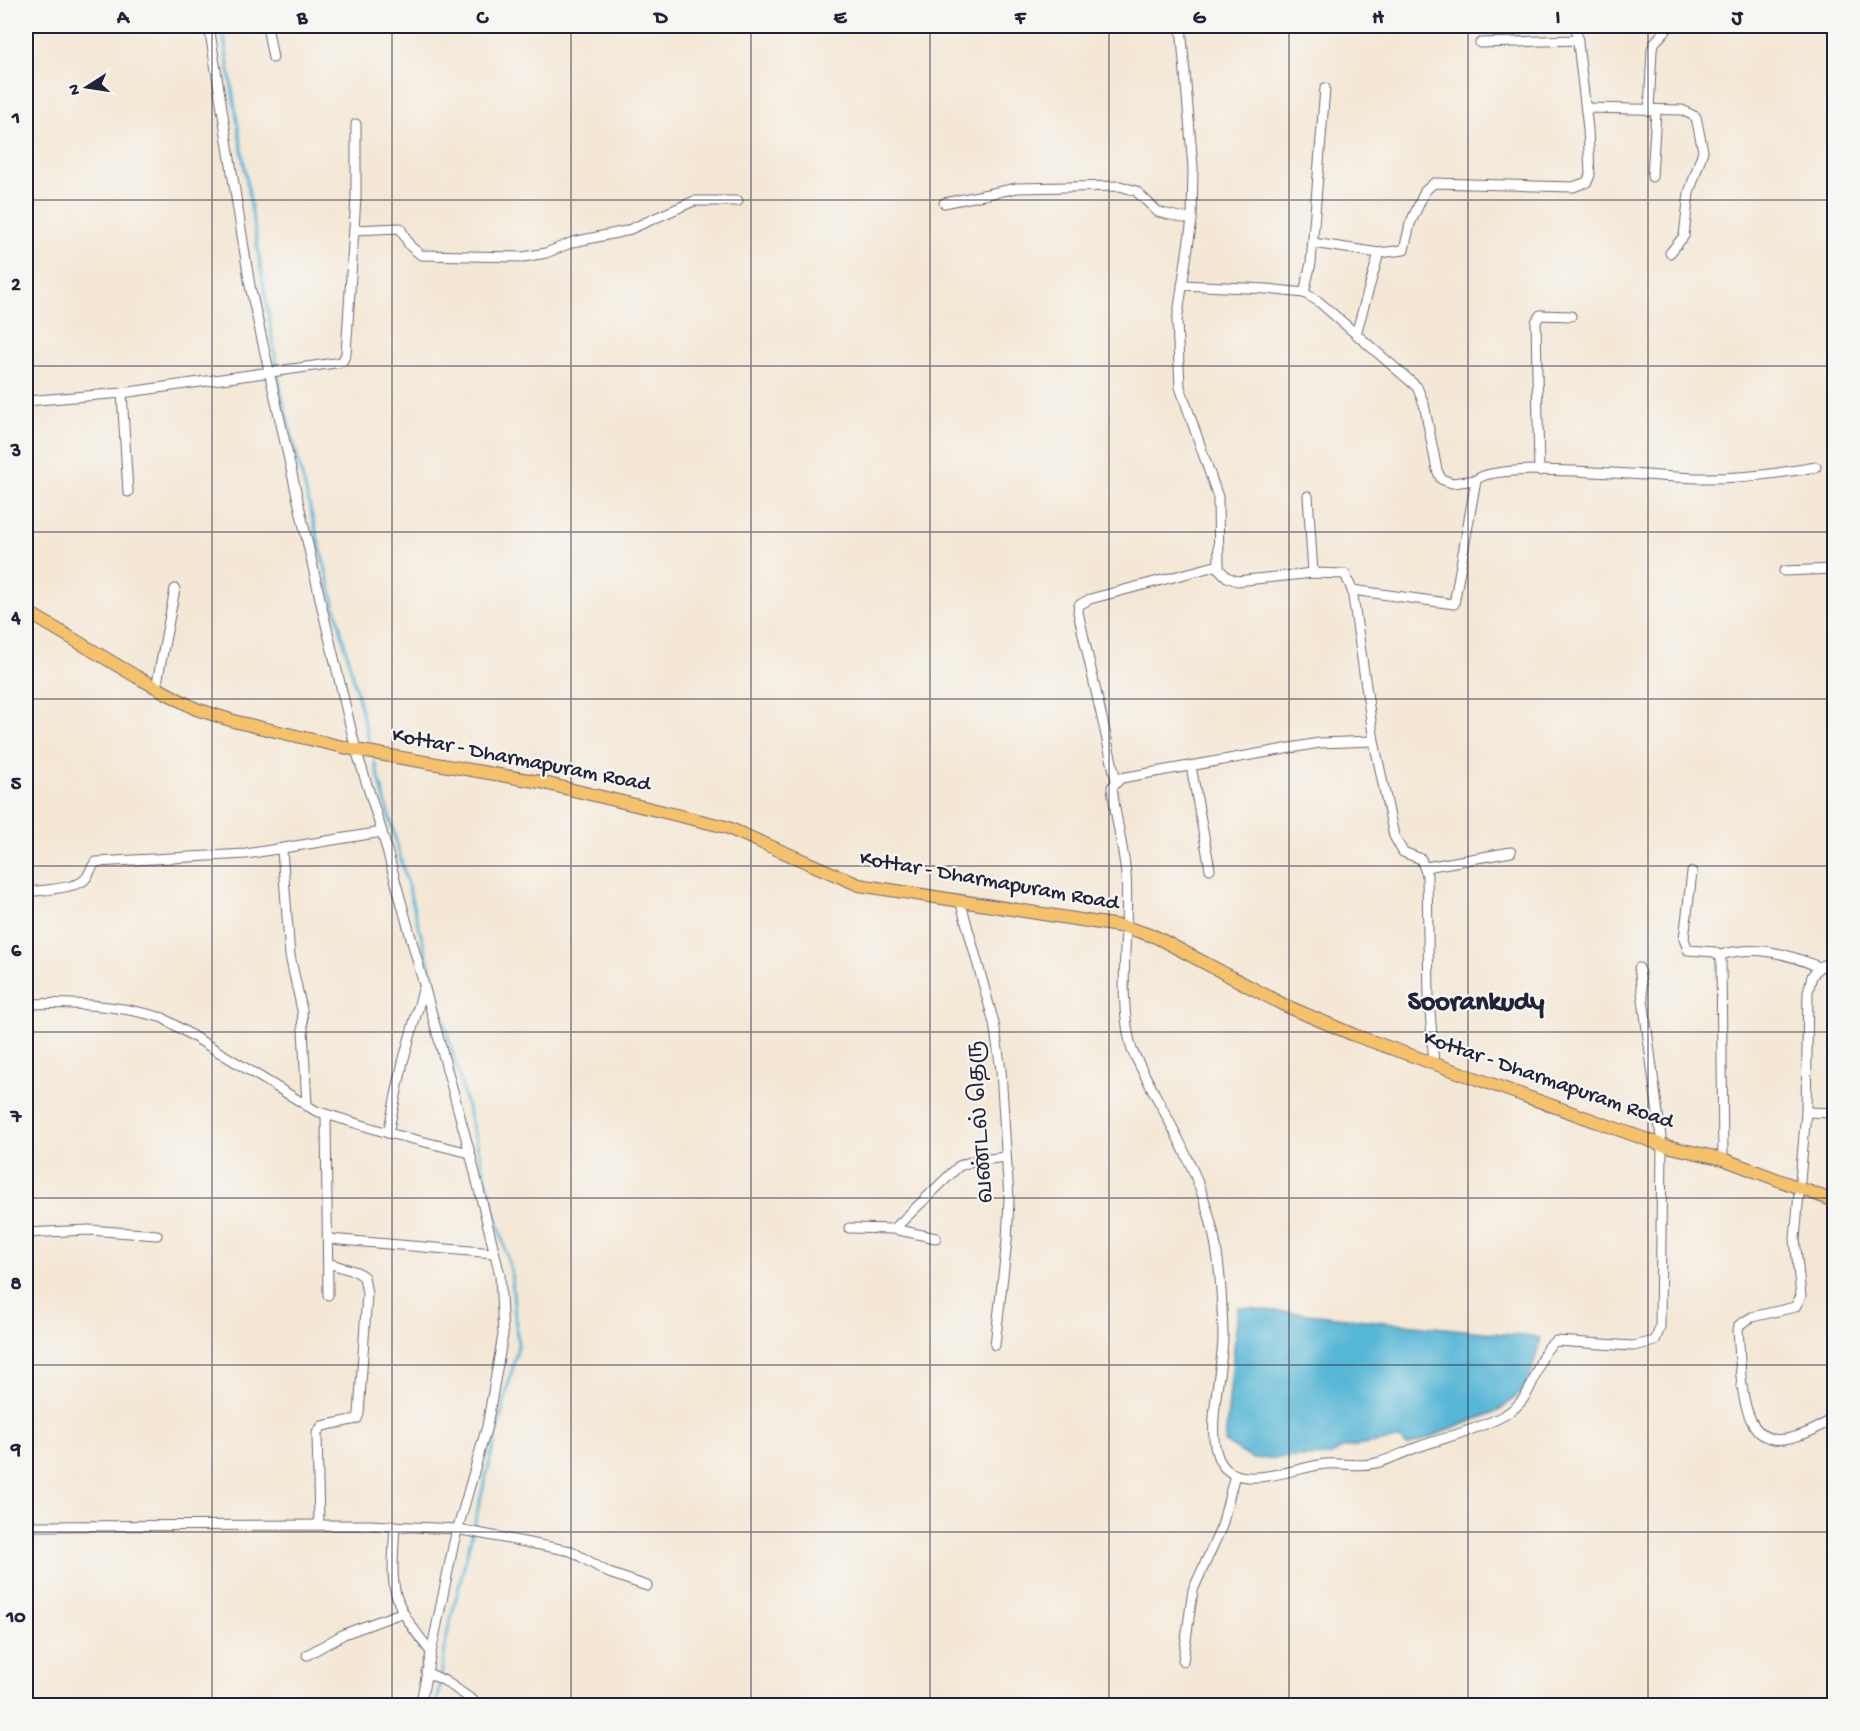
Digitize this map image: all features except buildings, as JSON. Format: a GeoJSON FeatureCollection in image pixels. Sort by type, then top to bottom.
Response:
{"type":"FeatureCollection","features":[{"type":"Feature","properties":{"kind":"main road","name":"Kottar - Dharmapuram Road"},"geometry":{"type":"LineString","coordinates":[[26,611],[156,688],[196,709],[237,722],[356,750],[540,782],[726,827],[859,885],[1125,927],[1156,937],[1284,1005],[1354,1035],[1662,1145],[1723,1160],[1834,1201]]}},
{"type":"Feature","properties":{"kind":"street"},"geometry":{"type":"LineString","coordinates":[[209,26],[250,286],[273,370],[356,750],[382,832],[470,1153],[500,1275],[503,1335],[487,1426],[465,1531],[431,1652],[429,1673],[420,1706]]}},
{"type":"Feature","properties":{"kind":"street"},"geometry":{"type":"LineString","coordinates":[[267,26],[273,58]]}},
{"type":"Feature","properties":{"kind":"street"},"geometry":{"type":"LineString","coordinates":[[1180,26],[1193,167],[1192,220],[1177,321],[1180,387],[1218,497],[1219,565],[1227,577],[1237,581],[1312,573],[1345,574],[1352,590],[1374,741],[1398,845],[1403,852],[1421,859],[1426,867],[1429,998],[1434,1064]]}},
{"type":"Feature","properties":{"kind":"street"},"geometry":{"type":"LineString","coordinates":[[1313,243],[1379,253],[1404,250],[1410,224],[1425,191],[1434,183],[1573,187],[1587,182],[1590,169],[1586,108],[1576,26]]}},
{"type":"Feature","properties":{"kind":"street"},"geometry":{"type":"LineString","coordinates":[[1652,177],[1652,49],[1654,42],[1670,26]]}},
{"type":"Feature","properties":{"kind":"street"},"geometry":{"type":"LineString","coordinates":[[1480,43],[1578,40]]}},
{"type":"Feature","properties":{"kind":"street"},"geometry":{"type":"LineString","coordinates":[[1304,293],[1313,243],[1325,88]]}},
{"type":"Feature","properties":{"kind":"street"},"geometry":{"type":"LineString","coordinates":[[1586,108],[1682,110],[1696,117],[1703,141],[1701,161],[1689,193],[1684,236],[1670,253]]}},
{"type":"Feature","properties":{"kind":"street"},"geometry":{"type":"LineString","coordinates":[[26,401],[122,393],[273,370],[336,364],[344,358],[354,230],[356,124]]}},
{"type":"Feature","properties":{"kind":"street"},"geometry":{"type":"LineString","coordinates":[[944,203],[1017,188],[1120,186],[1136,191],[1158,212],[1192,220]]}},
{"type":"Feature","properties":{"kind":"street"},"geometry":{"type":"LineString","coordinates":[[354,230],[400,228],[410,246],[422,255],[524,257],[633,228],[694,201],[738,201]]}},
{"type":"Feature","properties":{"kind":"street"},"geometry":{"type":"LineString","coordinates":[[1356,334],[1379,253]]}},
{"type":"Feature","properties":{"kind":"street"},"geometry":{"type":"LineString","coordinates":[[1182,285],[1304,293],[1318,301],[1410,378],[1421,392],[1437,470],[1441,479],[1452,483],[1476,480],[1491,472],[1640,473],[1697,478],[1780,474],[1816,467]]}},
{"type":"Feature","properties":{"kind":"street"},"geometry":{"type":"LineString","coordinates":[[1539,471],[1536,322],[1540,315],[1571,316]]}},
{"type":"Feature","properties":{"kind":"street"},"geometry":{"type":"LineString","coordinates":[[122,393],[128,492]]}},
{"type":"Feature","properties":{"kind":"street"},"geometry":{"type":"LineString","coordinates":[[1352,590],[1454,604],[1476,480]]}},
{"type":"Feature","properties":{"kind":"street"},"geometry":{"type":"LineString","coordinates":[[1308,496],[1312,573]]}},
{"type":"Feature","properties":{"kind":"street"},"geometry":{"type":"LineString","coordinates":[[1219,565],[1090,599],[1079,605],[1116,780],[1112,787],[1126,875],[1124,1006],[1132,1050],[1184,1150],[1210,1218],[1222,1297],[1223,1327],[1214,1427],[1215,1445],[1225,1468],[1234,1474],[1255,1477],[1326,1464],[1381,1462],[1484,1424],[1514,1409],[1531,1389],[1546,1350],[1556,1341],[1634,1346],[1655,1341],[1660,1327],[1662,1145],[1639,968]]}},
{"type":"Feature","properties":{"kind":"street"},"geometry":{"type":"LineString","coordinates":[[1784,571],[1834,569]]}},
{"type":"Feature","properties":{"kind":"street"},"geometry":{"type":"LineString","coordinates":[[156,688],[174,588]]}},
{"type":"Feature","properties":{"kind":"street"},"geometry":{"type":"LineString","coordinates":[[1116,780],[1319,743],[1374,741]]}},
{"type":"Feature","properties":{"kind":"street"},"geometry":{"type":"LineString","coordinates":[[1191,766],[1210,869]]}},
{"type":"Feature","properties":{"kind":"street"},"geometry":{"type":"LineString","coordinates":[[26,892],[78,884],[87,876],[91,866],[96,862],[282,849],[382,832]]}},
{"type":"Feature","properties":{"kind":"street"},"geometry":{"type":"LineString","coordinates":[[282,849],[290,956],[302,1010],[307,1106]]}},
{"type":"Feature","properties":{"kind":"street"},"geometry":{"type":"LineString","coordinates":[[1426,867],[1511,852]]}},
{"type":"Feature","properties":{"kind":"street"},"geometry":{"type":"LineString","coordinates":[[1692,872],[1684,939],[1688,950],[1715,952],[1720,955],[1736,951],[1784,952],[1819,966]]}},
{"type":"Feature","properties":{"kind":"street","name":"வண்டல் தெரு"},"geometry":{"type":"LineString","coordinates":[[960,900],[994,1023],[1001,1070],[1006,1157],[1007,1240],[995,1345]]}},
{"type":"Feature","properties":{"kind":"street"},"geometry":{"type":"LineString","coordinates":[[1720,955],[1723,1160]]}},
{"type":"Feature","properties":{"kind":"street"},"geometry":{"type":"LineString","coordinates":[[1834,961],[1819,966],[1812,976],[1806,1011],[1806,1112],[1795,1239],[1801,1296],[1795,1306],[1752,1317],[1739,1325],[1743,1396],[1754,1425],[1763,1435],[1774,1440],[1802,1435],[1821,1427],[1834,1415]]}},
{"type":"Feature","properties":{"kind":"street"},"geometry":{"type":"LineString","coordinates":[[388,1133],[403,1062],[424,988]]}},
{"type":"Feature","properties":{"kind":"street"},"geometry":{"type":"LineString","coordinates":[[26,1004],[106,1007],[138,1011],[163,1018],[307,1106],[326,1115],[470,1153]]}},
{"type":"Feature","properties":{"kind":"street"},"geometry":{"type":"LineString","coordinates":[[1806,1112],[1834,1113]]}},
{"type":"Feature","properties":{"kind":"street"},"geometry":{"type":"LineString","coordinates":[[326,1115],[328,1295]]}},
{"type":"Feature","properties":{"kind":"street"},"geometry":{"type":"LineString","coordinates":[[894,1229],[960,1166],[973,1161],[1006,1157]]}},
{"type":"Feature","properties":{"kind":"street"},"geometry":{"type":"LineString","coordinates":[[849,1228],[894,1229],[936,1238]]}},
{"type":"Feature","properties":{"kind":"street"},"geometry":{"type":"LineString","coordinates":[[26,1233],[88,1230],[157,1234]]}},
{"type":"Feature","properties":{"kind":"street"},"geometry":{"type":"LineString","coordinates":[[328,1239],[494,1253]]}},
{"type":"Feature","properties":{"kind":"street"},"geometry":{"type":"LineString","coordinates":[[319,1525],[317,1433],[322,1426],[357,1419],[359,1414],[367,1294],[364,1277],[328,1263]]}},
{"type":"Feature","properties":{"kind":"street"},"geometry":{"type":"LineString","coordinates":[[1183,1661],[1193,1590],[1222,1526],[1234,1474]]}},
{"type":"Feature","properties":{"kind":"street"},"geometry":{"type":"LineString","coordinates":[[26,1526],[319,1525],[395,1526],[465,1531],[572,1551],[609,1573],[647,1586]]}},
{"type":"Feature","properties":{"kind":"street"},"geometry":{"type":"LineString","coordinates":[[395,1526],[392,1572],[396,1599],[401,1613],[431,1652]]}},
{"type":"Feature","properties":{"kind":"street"},"geometry":{"type":"LineString","coordinates":[[307,1655],[344,1634],[401,1613]]}},
{"type":"Feature","properties":{"kind":"street"},"geometry":{"type":"LineString","coordinates":[[429,1673],[445,1681],[481,1706]]}},
{"type":"Feature","properties":{"kind":"water"},"geometry":{"type":"Polygon","coordinates":[[[1238,1307],[1541,1338],[1527,1387],[1500,1410],[1407,1446],[1400,1439],[1344,1448],[1329,1456],[1252,1459],[1225,1442],[1238,1307]]]}},
{"type":"Feature","properties":{"kind":"waterway"},"geometry":{"type":"LineString","coordinates":[[222,26],[281,393],[369,741]]}},
{"type":"Feature","properties":{"kind":"waterway"},"geometry":{"type":"LineString","coordinates":[[375,763],[511,1271],[518,1346],[447,1635],[437,1706]]}},
{"type":"Feature","properties":{"kind":"district","name":"Soorankudy"},"geometry":{"type":"Point","coordinates":[1476,1003]}}]}
